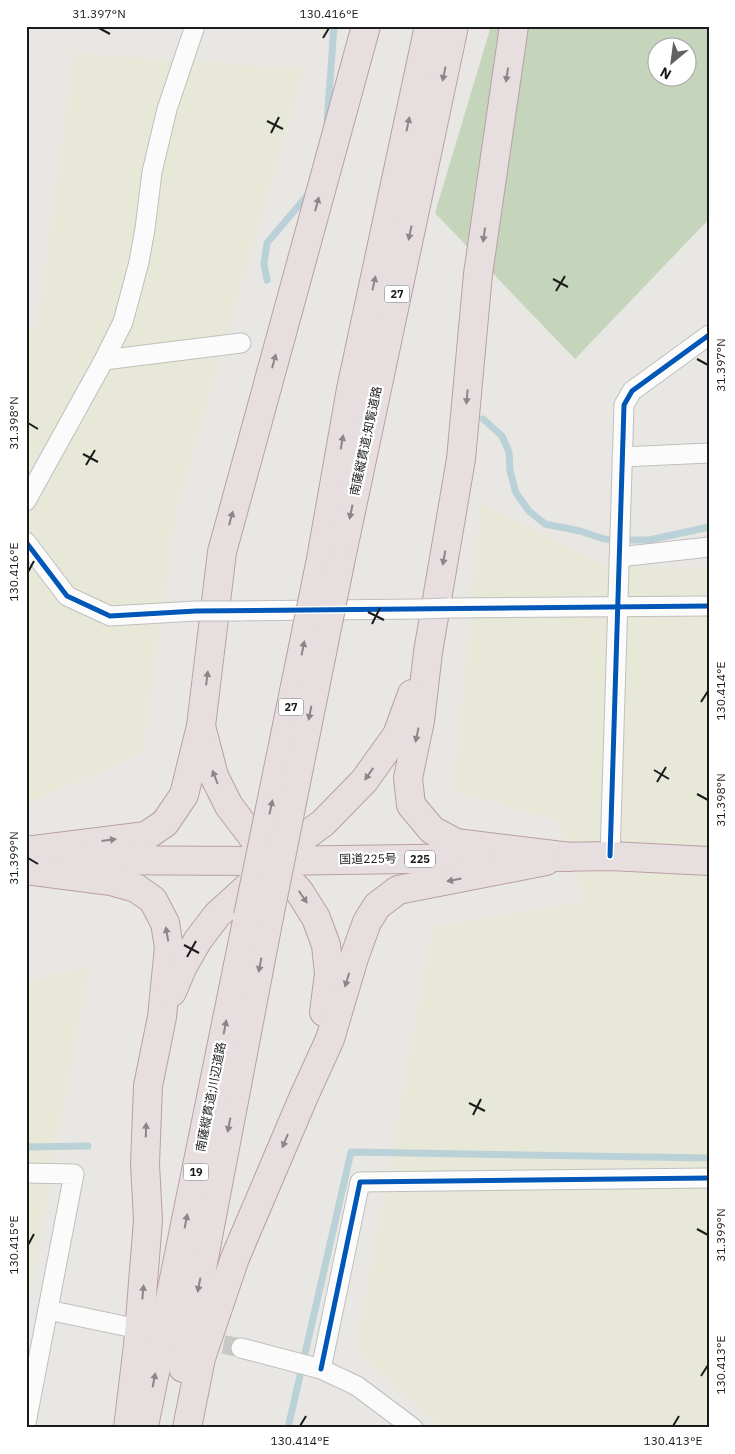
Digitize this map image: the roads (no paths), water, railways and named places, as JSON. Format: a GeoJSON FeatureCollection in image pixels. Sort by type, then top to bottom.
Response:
{"type":"FeatureCollection","features":[{"type":"Feature","properties":{"kind":"highway"},"geometry":{"type":"LineString","coordinates":[[26,851],[146,836],[164,823],[184,795],[201,726],[222,552],[366,26]]}},
{"type":"Feature","properties":{"kind":"highway","name":"南薩縦貫道;知覧道路"},"geometry":{"type":"LineString","coordinates":[[330,561],[352,389],[429,26]]}},
{"type":"Feature","properties":{"kind":"highway","name":"南薩縦貫道;知覧道路"},"geometry":{"type":"LineString","coordinates":[[271,857],[330,561],[454,26]]}},
{"type":"Feature","properties":{"kind":"highway"},"geometry":{"type":"LineString","coordinates":[[514,26],[478,274],[461,459],[428,652],[420,722],[408,778],[411,805],[432,830],[456,843],[570,857]]}},
{"type":"Feature","properties":{"kind":"highway"},"geometry":{"type":"LineString","coordinates":[[162,1017],[183,966],[198,940],[217,915],[250,885],[271,857],[322,823],[364,781],[397,735],[428,652]]}},
{"type":"Feature","properties":{"kind":"highway"},"geometry":{"type":"LineString","coordinates":[[201,726],[214,776],[229,806],[298,891],[316,918],[326,945],[329,974],[323,1017],[304,1096]]}},
{"type":"Feature","properties":{"kind":"highway","name":"国道225号"},"geometry":{"type":"LineString","coordinates":[[26,860],[610,856],[709,862]]}},
{"type":"Feature","properties":{"kind":"highway","name":"南薩縦貫道;川辺道路"},"geometry":{"type":"LineString","coordinates":[[144,1428],[271,857]]}},
{"type":"Feature","properties":{"kind":"highway"},"geometry":{"type":"LineString","coordinates":[[187,1428],[201,1358],[235,1258],[330,1039],[354,958],[367,922],[377,906],[398,890],[570,857]]}},
{"type":"Feature","properties":{"kind":"highway"},"geometry":{"type":"LineString","coordinates":[[26,870],[111,881],[136,888],[152,900],[165,923],[169,947],[162,1017],[148,1086],[145,1164],[148,1220],[138,1345],[128,1428]]}},
{"type":"Feature","properties":{"kind":"highway","name":"南薩縦貫道;川辺道路"},"geometry":{"type":"LineString","coordinates":[[171,1428],[258,917]]}},
{"type":"Feature","properties":{"kind":"street"},"geometry":{"type":"LineString","coordinates":[[26,501],[123,322],[139,262],[152,172],[167,109],[195,26]]}},
{"type":"Feature","properties":{"kind":"street"},"geometry":{"type":"LineString","coordinates":[[610,856],[624,405],[632,391],[709,335]]}},
{"type":"Feature","properties":{"kind":"street"},"geometry":{"type":"LineString","coordinates":[[104,360],[241,343]]}},
{"type":"Feature","properties":{"kind":"street"},"geometry":{"type":"LineString","coordinates":[[622,456],[709,453]]}},
{"type":"Feature","properties":{"kind":"street"},"geometry":{"type":"LineString","coordinates":[[26,542],[67,596],[110,616],[196,611],[709,606]]}},
{"type":"Feature","properties":{"kind":"street"},"geometry":{"type":"LineString","coordinates":[[620,544],[709,546]]}},
{"type":"Feature","properties":{"kind":"street"},"geometry":{"type":"LineString","coordinates":[[26,1173],[74,1174],[26,1423]]}},
{"type":"Feature","properties":{"kind":"street"},"geometry":{"type":"LineString","coordinates":[[321,1369],[360,1182],[709,1178]]}},
{"type":"Feature","properties":{"kind":"street"},"geometry":{"type":"LineString","coordinates":[[48,1310],[134,1328]]}},
{"type":"Feature","properties":{"kind":"street"},"geometry":{"type":"LineString","coordinates":[[241,1348],[321,1369],[357,1386],[413,1428]]}},
{"type":"Feature","properties":{"kind":"waterway"},"geometry":{"type":"LineString","coordinates":[[327,123],[334,26]]}},
{"type":"Feature","properties":{"kind":"waterway"},"geometry":{"type":"LineString","coordinates":[[267,280],[264,264],[267,243],[311,191]]}},
{"type":"Feature","properties":{"kind":"waterway"},"geometry":{"type":"LineString","coordinates":[[483,419],[502,436],[509,452],[510,471],[516,493],[529,511],[545,524],[580,531],[604,539],[630,540],[649,540],[709,527]]}},
{"type":"Feature","properties":{"kind":"waterway"},"geometry":{"type":"LineString","coordinates":[[26,1147],[88,1146]]}},
{"type":"Feature","properties":{"kind":"waterway"},"geometry":{"type":"LineString","coordinates":[[288,1428],[351,1152],[709,1158]]}},
{"type":"Feature","properties":{"kind":"tunnel"},"geometry":{"type":"LineString","coordinates":[[196,1339],[241,1348]]}}]}
